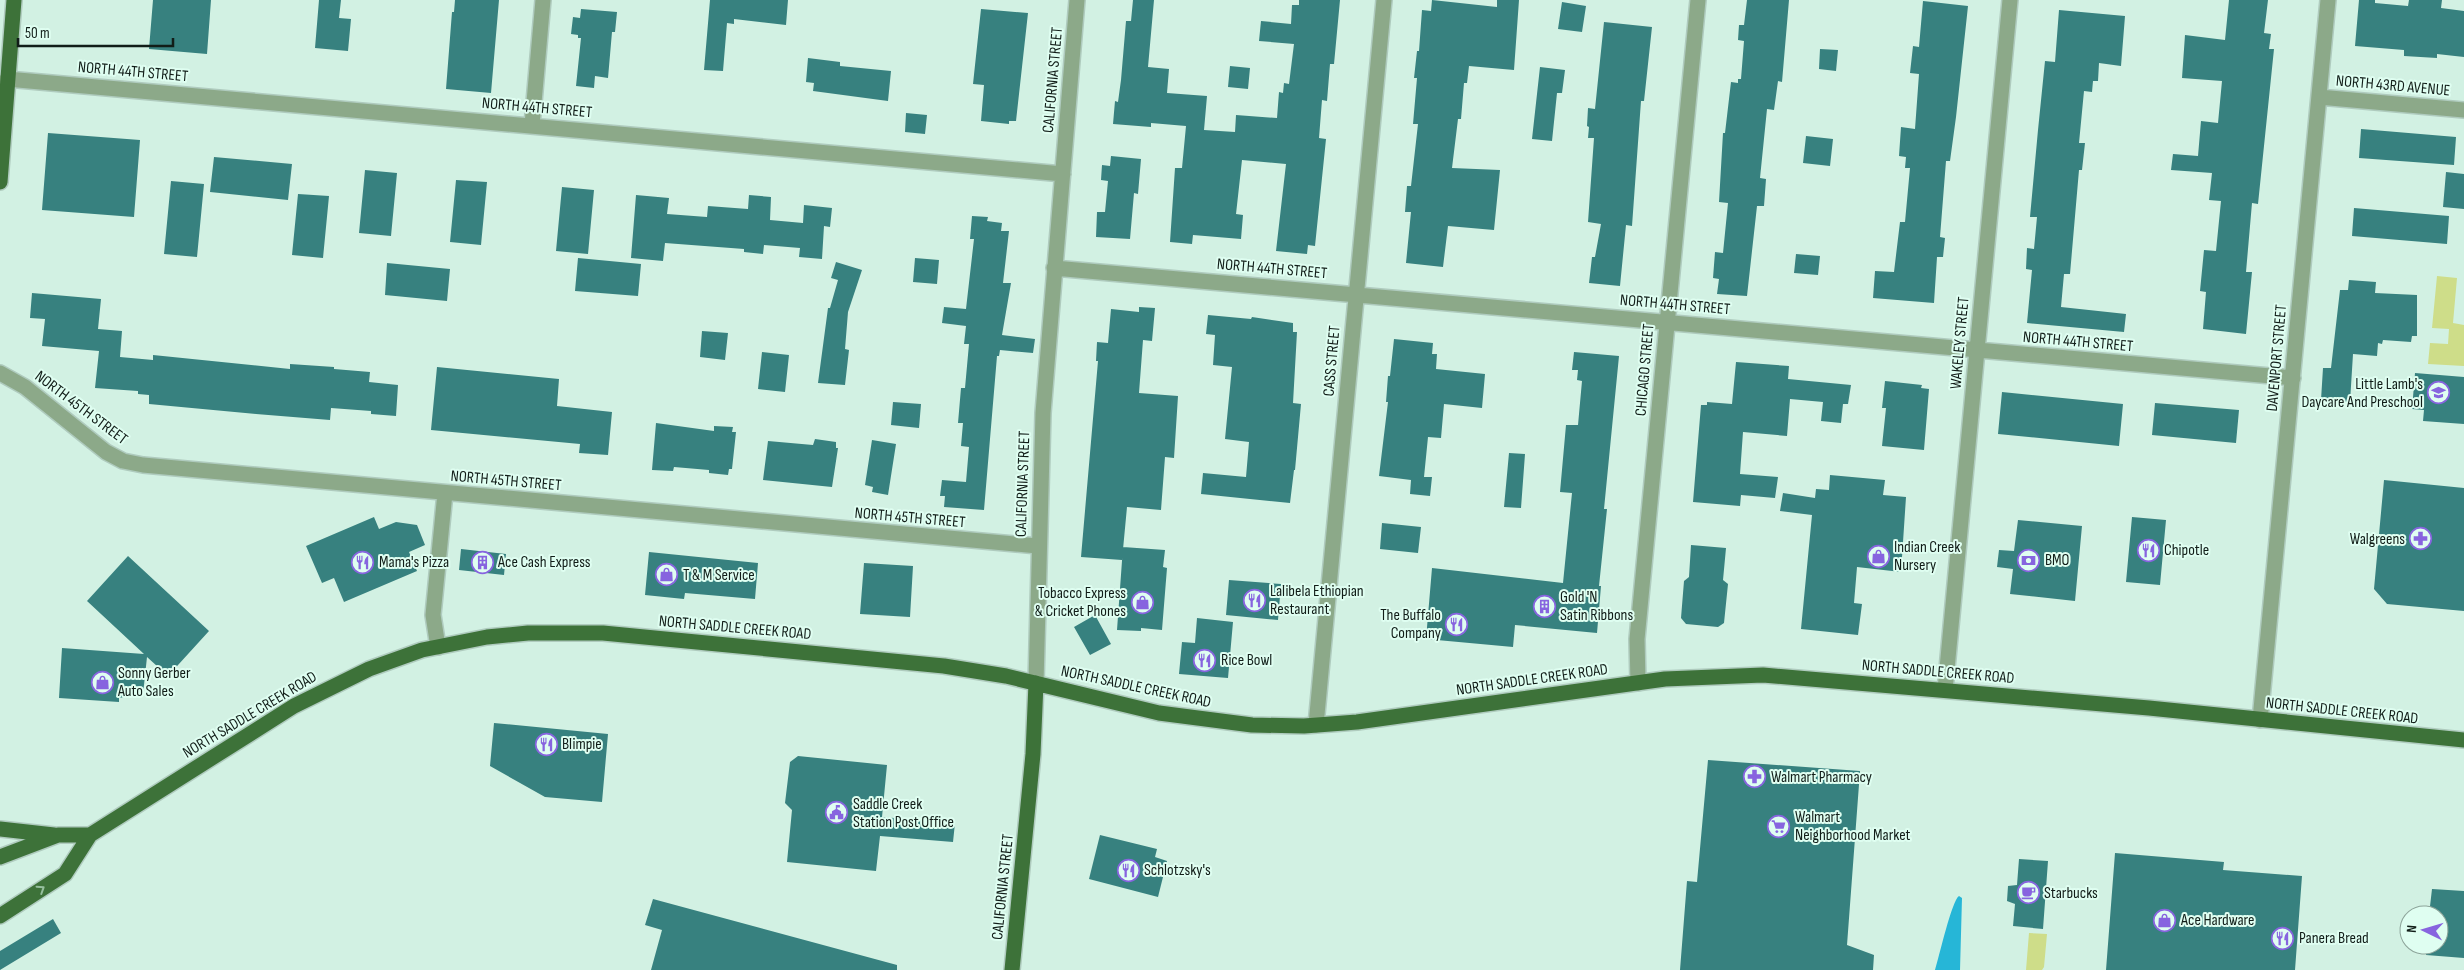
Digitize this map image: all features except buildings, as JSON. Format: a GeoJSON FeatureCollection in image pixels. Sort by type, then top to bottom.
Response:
{"type":"FeatureCollection","features":[{"type":"Feature","properties":{"kind":"main road"},"geometry":{"type":"LineString","coordinates":[[0,182],[14,0]]}},
{"type":"Feature","properties":{"kind":"main road","name":"NORTH SADDLE CREEK ROAD"},"geometry":{"type":"LineString","coordinates":[[0,916],[65,874],[90,836],[294,706],[369,670],[438,646],[487,637],[528,633],[603,633],[915,662],[975,670],[1036,683],[1133,708],[1194,719],[1266,726],[1316,725],[1394,718],[1638,683],[1706,676],[1763,675],[2149,708],[2464,740]]}},
{"type":"Feature","properties":{"kind":"main road","name":"CALIFORNIA STREET"},"geometry":{"type":"LineString","coordinates":[[1012,970],[1032,764],[1036,683]]}},
{"type":"Feature","properties":{"kind":"main road"},"geometry":{"type":"LineString","coordinates":[[0,829],[90,836]]}},
{"type":"Feature","properties":{"kind":"main road"},"geometry":{"type":"LineString","coordinates":[[0,857],[58,835]]}},
{"type":"Feature","properties":{"kind":"street"},"geometry":{"type":"LineString","coordinates":[[532,125],[542,0]]}},
{"type":"Feature","properties":{"kind":"street","name":"CALIFORNIA STREET"},"geometry":{"type":"LineString","coordinates":[[1036,683],[1038,546],[1043,413],[1077,0]]}},
{"type":"Feature","properties":{"kind":"street","name":"CASS STREET"},"geometry":{"type":"LineString","coordinates":[[1316,725],[1384,0]]}},
{"type":"Feature","properties":{"kind":"street","name":"CHICAGO STREET"},"geometry":{"type":"LineString","coordinates":[[1638,683],[1637,639],[1698,0]]}},
{"type":"Feature","properties":{"kind":"street","name":"WAKELEY STREET"},"geometry":{"type":"LineString","coordinates":[[1945,690],[2010,0]]}},
{"type":"Feature","properties":{"kind":"street","name":"DAVENPORT STREET"},"geometry":{"type":"LineString","coordinates":[[2260,720],[2328,0]]}},
{"type":"Feature","properties":{"kind":"street","name":"NORTH 44TH STREET"},"geometry":{"type":"LineString","coordinates":[[7,79],[1063,174]]}},
{"type":"Feature","properties":{"kind":"street","name":"NORTH 43RD AVENUE"},"geometry":{"type":"LineString","coordinates":[[2319,97],[2464,110]]}},
{"type":"Feature","properties":{"kind":"street","name":"NORTH 44TH STREET"},"geometry":{"type":"LineString","coordinates":[[1054,268],[2293,378]]}},
{"type":"Feature","properties":{"kind":"street","name":"NORTH 45TH STREET"},"geometry":{"type":"LineString","coordinates":[[0,373],[25,387],[106,452],[122,461],[143,465],[1038,546]]}},
{"type":"Feature","properties":{"kind":"street"},"geometry":{"type":"LineString","coordinates":[[438,646],[433,615],[445,493]]}},
{"type":"Feature","properties":{"kind":"green space"},"geometry":{"type":"Polygon","coordinates":[[[2437,276],[2457,278],[2453,323],[2464,325],[2464,366],[2428,364],[2430,343],[2448,344],[2449,329],[2432,328],[2437,276]]]}},
{"type":"Feature","properties":{"kind":"green space"},"geometry":{"type":"Polygon","coordinates":[[[2029,933],[2047,934],[2044,967],[2042,970],[2026,970],[2029,933]]]}},
{"type":"Feature","properties":{"kind":"water"},"geometry":{"type":"Polygon","coordinates":[[[1959,896],[1962,898],[1960,970],[1935,970],[1949,918],[1959,896]]]}},
{"type":"Feature","properties":{"kind":"place","name":"Little Lamb's Daycare And Preschool"},"geometry":{"type":"Point","coordinates":[2439,393]}},
{"type":"Feature","properties":{"kind":"place","name":"Walgreens"},"geometry":{"type":"Point","coordinates":[2421,539]}},
{"type":"Feature","properties":{"kind":"place","name":"Chipotle"},"geometry":{"type":"Point","coordinates":[2148,550]}},
{"type":"Feature","properties":{"kind":"place","name":"Indian Creek Nursery"},"geometry":{"type":"Point","coordinates":[1878,556]}},
{"type":"Feature","properties":{"kind":"place","name":"BMO"},"geometry":{"type":"Point","coordinates":[2029,560]}},
{"type":"Feature","properties":{"kind":"place","name":"Mama's Pizza"},"geometry":{"type":"Point","coordinates":[363,562]}},
{"type":"Feature","properties":{"kind":"place","name":"Ace Cash Express"},"geometry":{"type":"Point","coordinates":[482,562]}},
{"type":"Feature","properties":{"kind":"place","name":"T & M Service"},"geometry":{"type":"Point","coordinates":[667,575]}},
{"type":"Feature","properties":{"kind":"place","name":"Lalibela Ethiopian Restaurant"},"geometry":{"type":"Point","coordinates":[1254,600]}},
{"type":"Feature","properties":{"kind":"place","name":"Tobacco Express & Cricket Phones"},"geometry":{"type":"Point","coordinates":[1142,602]}},
{"type":"Feature","properties":{"kind":"place","name":"Gold 'N Satin Ribbons"},"geometry":{"type":"Point","coordinates":[1544,606]}},
{"type":"Feature","properties":{"kind":"place","name":"The Buffalo Company"},"geometry":{"type":"Point","coordinates":[1457,624]}},
{"type":"Feature","properties":{"kind":"place","name":"Rice Bowl"},"geometry":{"type":"Point","coordinates":[1205,660]}},
{"type":"Feature","properties":{"kind":"place","name":"Sonny Gerber Auto Sales"},"geometry":{"type":"Point","coordinates":[102,682]}},
{"type":"Feature","properties":{"kind":"place","name":"Blimpie"},"geometry":{"type":"Point","coordinates":[546,744]}},
{"type":"Feature","properties":{"kind":"place","name":"Walmart Pharmacy"},"geometry":{"type":"Point","coordinates":[1755,777]}},
{"type":"Feature","properties":{"kind":"place","name":"Saddle Creek Station Post Office"},"geometry":{"type":"Point","coordinates":[837,813]}},
{"type":"Feature","properties":{"kind":"place","name":"Walmart Neighborhood Market"},"geometry":{"type":"Point","coordinates":[1779,826]}},
{"type":"Feature","properties":{"kind":"place","name":"Schlotzsky's"},"geometry":{"type":"Point","coordinates":[1128,870]}},
{"type":"Feature","properties":{"kind":"place","name":"Starbucks"},"geometry":{"type":"Point","coordinates":[2028,893]}},
{"type":"Feature","properties":{"kind":"place","name":"Ace Hardware"},"geometry":{"type":"Point","coordinates":[2165,920]}},
{"type":"Feature","properties":{"kind":"place","name":"Panera Bread"},"geometry":{"type":"Point","coordinates":[2283,938]}}]}
